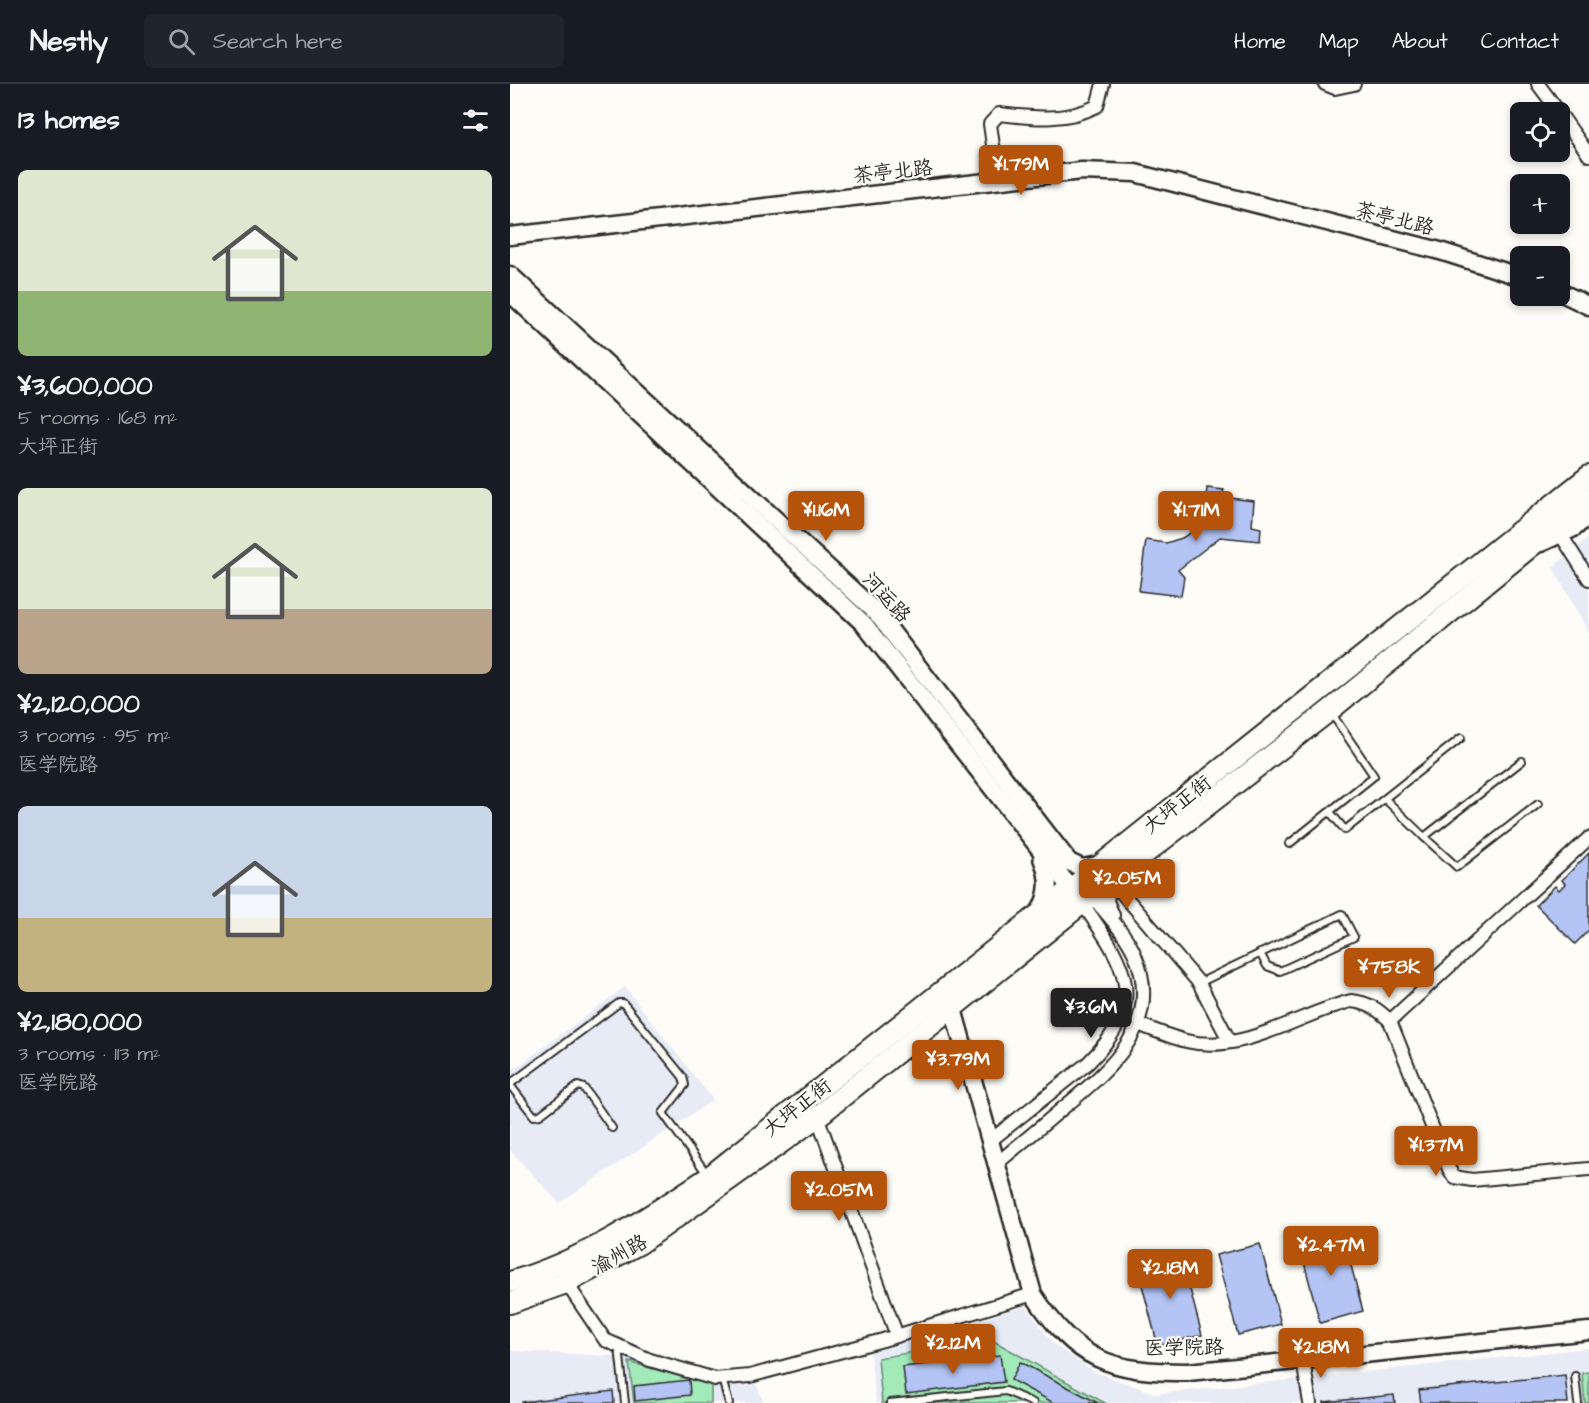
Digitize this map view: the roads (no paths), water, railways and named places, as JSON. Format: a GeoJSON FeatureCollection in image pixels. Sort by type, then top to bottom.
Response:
{"type":"FeatureCollection","features":[{"type":"Feature","properties":{"kind":"main road","name":"大坪正街"},"geometry":{"type":"LineString","coordinates":[[714,1183],[811,1098],[1040,911],[1286,720],[1589,476]]}},
{"type":"Feature","properties":{"kind":"main road","name":"大坪正街"},"geometry":{"type":"LineString","coordinates":[[714,1183],[817,1117],[1111,880],[1329,711],[1589,499]]}},
{"type":"Feature","properties":{"kind":"main road","name":"渝州路"},"geometry":{"type":"LineString","coordinates":[[510,1303],[562,1274],[639,1244],[714,1183]]}},
{"type":"Feature","properties":{"kind":"main road","name":"渝州路"},"geometry":{"type":"LineString","coordinates":[[510,1282],[562,1274]]}},
{"type":"Feature","properties":{"kind":"street"},"geometry":{"type":"LineString","coordinates":[[998,181],[990,124],[999,114],[1041,118],[1082,114],[1097,106],[1103,84]]}},
{"type":"Feature","properties":{"kind":"street"},"geometry":{"type":"LineString","coordinates":[[1324,84],[1335,88],[1354,84]]}},
{"type":"Feature","properties":{"kind":"street"},"geometry":{"type":"LineString","coordinates":[[1538,84],[1551,102]]}},
{"type":"Feature","properties":{"kind":"street"},"geometry":{"type":"LineString","coordinates":[[1570,128],[1589,155]]}},
{"type":"Feature","properties":{"kind":"street","name":"茶亭北路"},"geometry":{"type":"LineString","coordinates":[[510,236],[1082,171],[1135,173],[1440,251],[1510,273]]}},
{"type":"Feature","properties":{"kind":"street","name":"河运路"},"geometry":{"type":"LineString","coordinates":[[510,275],[876,612],[1070,862],[1082,868],[1098,865]]}},
{"type":"Feature","properties":{"kind":"street","name":"河运路"},"geometry":{"type":"LineString","coordinates":[[510,293],[864,624],[1070,888],[1087,900]]}},
{"type":"Feature","properties":{"kind":"street"},"geometry":{"type":"LineString","coordinates":[[1570,297],[1589,306]]}},
{"type":"Feature","properties":{"kind":"street"},"geometry":{"type":"LineString","coordinates":[[1529,547],[1561,535],[1589,515]]}},
{"type":"Feature","properties":{"kind":"street"},"geometry":{"type":"LineString","coordinates":[[1561,535],[1589,579]]}},
{"type":"Feature","properties":{"kind":"street"},"geometry":{"type":"LineString","coordinates":[[1390,1021],[1589,838]]}},
{"type":"Feature","properties":{"kind":"street"},"geometry":{"type":"LineString","coordinates":[[1038,846],[1047,871],[1048,882],[1046,900],[1040,911]]}},
{"type":"Feature","properties":{"kind":"street"},"geometry":{"type":"LineString","coordinates":[[996,1164],[1100,1077],[1130,1042],[1138,1024],[1143,991],[1140,972],[1127,940],[1108,907],[1107,895],[1111,880]]}},
{"type":"Feature","properties":{"kind":"street"},"geometry":{"type":"LineString","coordinates":[[1111,880],[1199,983],[1230,1042]]}},
{"type":"Feature","properties":{"kind":"street"},"geometry":{"type":"LineString","coordinates":[[1087,900],[1127,940]]}},
{"type":"Feature","properties":{"kind":"street"},"geometry":{"type":"LineString","coordinates":[[990,1141],[1088,1063],[1102,1049],[1120,1022],[1125,991],[1120,960],[1087,900]]}},
{"type":"Feature","properties":{"kind":"street"},"geometry":{"type":"LineString","coordinates":[[1138,1024],[1186,1041],[1230,1042],[1351,1002],[1366,1003],[1379,1010],[1390,1021],[1454,1177],[1472,1180],[1589,1168]]}},
{"type":"Feature","properties":{"kind":"street","name":"医学院路"},"geometry":{"type":"LineString","coordinates":[[953,1009],[1033,1294],[1052,1323],[1074,1344],[1097,1360],[1125,1368],[1188,1372],[1589,1331]]}},
{"type":"Feature","properties":{"kind":"street"},"geometry":{"type":"LineString","coordinates":[[811,1098],[897,1336]]}},
{"type":"Feature","properties":{"kind":"street"},"geometry":{"type":"LineString","coordinates":[[562,1274],[605,1340],[679,1370],[722,1378],[750,1376],[897,1336],[1033,1294]]}},
{"type":"Feature","properties":{"kind":"street"},"geometry":{"type":"LineString","coordinates":[[1303,1360],[1310,1403]]}},
{"type":"Feature","properties":{"kind":"lane"},"geometry":{"type":"LineString","coordinates":[[1288,844],[1374,776],[1329,711]]}},
{"type":"Feature","properties":{"kind":"lane"},"geometry":{"type":"LineString","coordinates":[[1330,812],[1345,830],[1461,738]]}},
{"type":"Feature","properties":{"kind":"lane"},"geometry":{"type":"LineString","coordinates":[[1424,837],[1522,761]]}},
{"type":"Feature","properties":{"kind":"lane"},"geometry":{"type":"LineString","coordinates":[[1385,799],[1456,867],[1538,804]]}},
{"type":"Feature","properties":{"kind":"lane"},"geometry":{"type":"LineString","coordinates":[[1199,983],[1260,953],[1342,914],[1354,937],[1280,971],[1267,966],[1260,953]]}},
{"type":"Feature","properties":{"kind":"lane"},"geometry":{"type":"LineString","coordinates":[[612,1128],[584,1088],[578,1086],[540,1115],[534,1116],[510,1085],[619,1003],[623,1003],[682,1077],[685,1085],[663,1113],[714,1183]]}},
{"type":"Feature","properties":{"kind":"lane"},"geometry":{"type":"LineString","coordinates":[[620,1347],[625,1403]]}},
{"type":"Feature","properties":{"kind":"lane"},"geometry":{"type":"LineString","coordinates":[[1575,1376],[1578,1403]]}},
{"type":"Feature","properties":{"kind":"lane"},"geometry":{"type":"LineString","coordinates":[[722,1378],[729,1403]]}},
{"type":"Feature","properties":{"kind":"lane"},"geometry":{"type":"LineString","coordinates":[[890,1403],[1006,1391],[1033,1403]]}}]}
